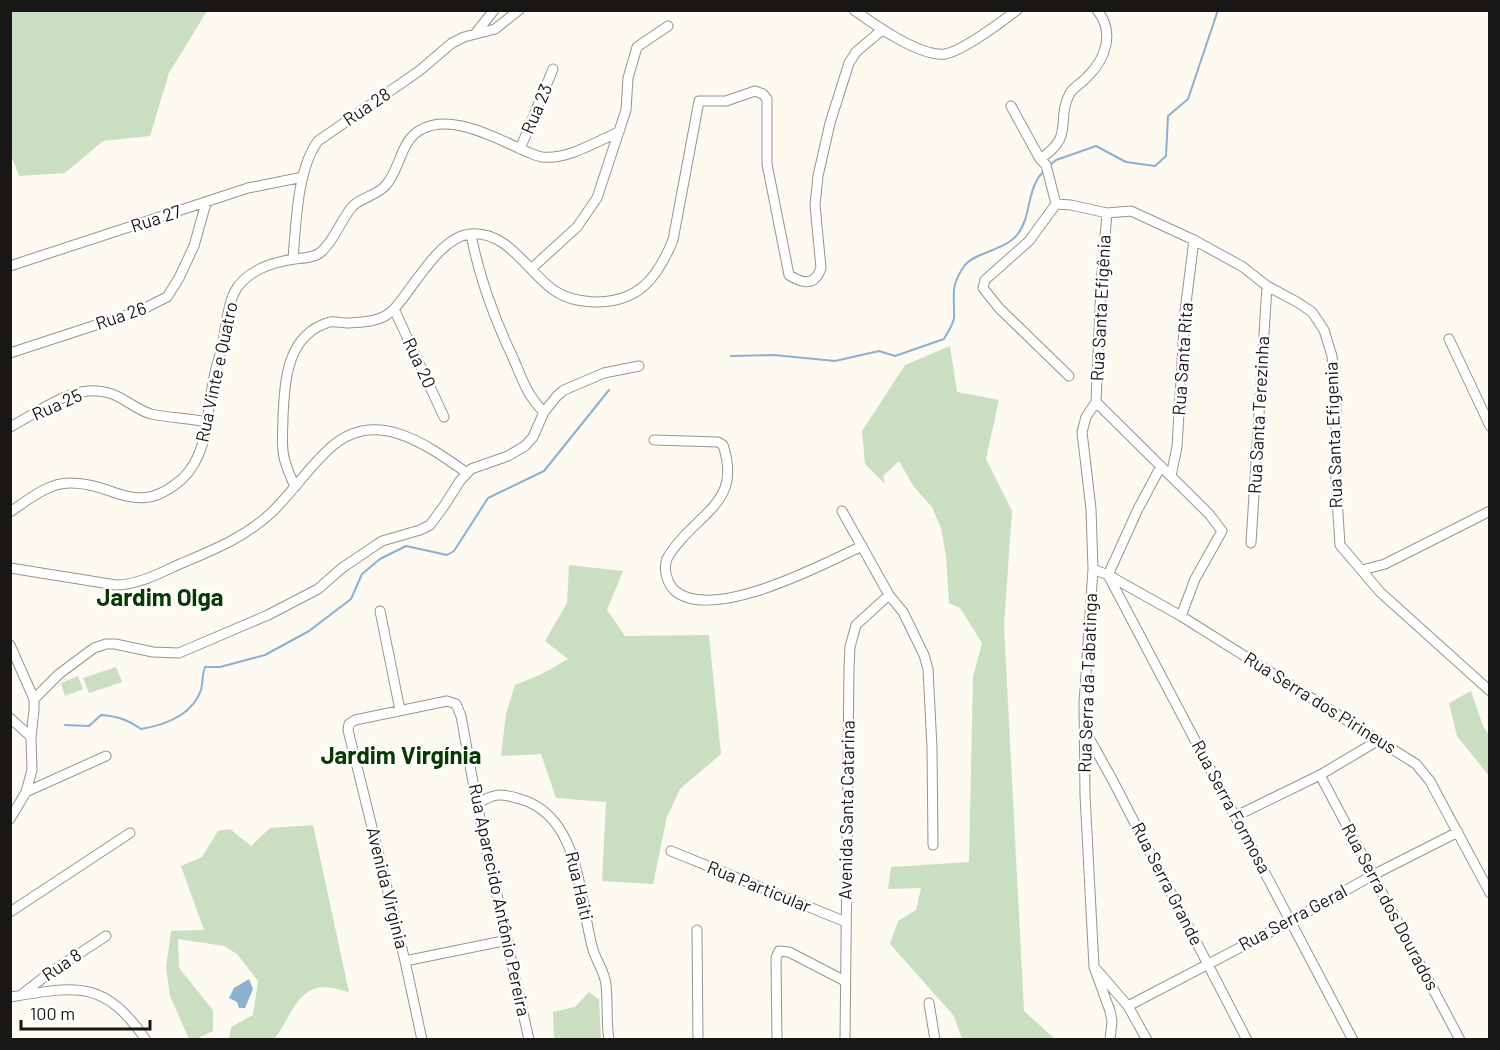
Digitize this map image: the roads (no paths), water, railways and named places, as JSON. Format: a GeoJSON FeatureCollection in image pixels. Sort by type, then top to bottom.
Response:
{"type":"FeatureCollection","features":[{"type":"Feature","properties":{"kind":"street"},"geometry":{"type":"LineString","coordinates":[[475,34],[494,10]]}},
{"type":"Feature","properties":{"kind":"street","name":"Rua 28"},"geometry":{"type":"LineString","coordinates":[[293,259],[303,177],[310,153],[318,141],[419,71],[452,43],[464,37],[495,29],[519,10]]}},
{"type":"Feature","properties":{"kind":"street"},"geometry":{"type":"LineString","coordinates":[[854,10],[882,30],[921,50],[945,54],[970,43],[1017,10]]}},
{"type":"Feature","properties":{"kind":"street"},"geometry":{"type":"LineString","coordinates":[[1043,162],[1063,134],[1071,92],[1092,71],[1106,44],[1108,35],[1105,21],[1097,10]]}},
{"type":"Feature","properties":{"kind":"street"},"geometry":{"type":"LineString","coordinates":[[531,268],[577,227],[597,198],[626,110],[628,78],[637,47],[668,26]]}},
{"type":"Feature","properties":{"kind":"street"},"geometry":{"type":"LineString","coordinates":[[295,487],[288,471],[282,443],[284,392],[286,374],[295,348],[306,335],[331,321],[347,323],[382,319],[394,309],[422,269],[458,238],[471,234],[485,236],[503,243],[548,286],[569,299],[603,302],[631,297],[650,281],[673,240],[699,101],[726,101],[755,91],[763,94],[767,99],[767,164],[789,275],[800,282],[811,281],[818,276],[821,268],[815,205],[818,176],[830,123],[849,63],[856,52],[882,30]]}},
{"type":"Feature","properties":{"kind":"street","name":"Rua 23"},"geometry":{"type":"LineString","coordinates":[[520,148],[553,69]]}},
{"type":"Feature","properties":{"kind":"street"},"geometry":{"type":"LineString","coordinates":[[1011,106],[1050,176],[1056,204],[1029,241],[985,280],[983,288],[992,300],[1069,376]]}},
{"type":"Feature","properties":{"kind":"street","name":"Rua Vinte e Quatro"},"geometry":{"type":"LineString","coordinates":[[10,512],[58,484],[72,482],[129,498],[144,498],[162,493],[174,485],[192,467],[203,446],[214,377],[233,295],[239,285],[249,276],[271,264],[316,256],[323,250],[352,207],[386,186],[405,146],[423,128],[441,124],[459,126],[484,133],[542,157],[561,155],[619,132]]}},
{"type":"Feature","properties":{"kind":"street","name":"Rua 27"},"geometry":{"type":"LineString","coordinates":[[10,266],[248,188],[303,177]]}},
{"type":"Feature","properties":{"kind":"street","name":"Rua 26"},"geometry":{"type":"LineString","coordinates":[[10,352],[139,311],[167,297],[180,278],[194,246],[206,203]]}},
{"type":"Feature","properties":{"kind":"street","name":"Rua Santa Efigenia"},"geometry":{"type":"LineString","coordinates":[[1056,204],[1107,213],[1131,211],[1194,240],[1243,267],[1267,286],[1312,312],[1320,320],[1328,338],[1332,356],[1336,405],[1336,482],[1340,545],[1380,592],[1490,691]]}},
{"type":"Feature","properties":{"kind":"street","name":"Rua Santa Efigênia"},"geometry":{"type":"LineString","coordinates":[[1096,402],[1101,285],[1107,213]]}},
{"type":"Feature","properties":{"kind":"street"},"geometry":{"type":"LineString","coordinates":[[471,234],[480,274],[506,343],[530,396],[544,412]]}},
{"type":"Feature","properties":{"kind":"street","name":"Rua Santa Rita"},"geometry":{"type":"LineString","coordinates":[[1171,476],[1177,447],[1185,311],[1194,240]]}},
{"type":"Feature","properties":{"kind":"street","name":"Rua Santa Terezinha"},"geometry":{"type":"LineString","coordinates":[[1251,543],[1267,286]]}},
{"type":"Feature","properties":{"kind":"street","name":"Rua 20"},"geometry":{"type":"LineString","coordinates":[[394,309],[444,417]]}},
{"type":"Feature","properties":{"kind":"street"},"geometry":{"type":"LineString","coordinates":[[1449,339],[1490,426]]}},
{"type":"Feature","properties":{"kind":"street"},"geometry":{"type":"LineString","coordinates":[[34,699],[59,674],[94,648],[115,644],[160,653],[179,653],[268,615],[318,589],[342,568],[382,541],[430,525],[467,473],[478,466],[518,452],[532,437],[544,412],[557,396],[575,385],[604,373],[639,366]]}},
{"type":"Feature","properties":{"kind":"street","name":"Rua 25"},"geometry":{"type":"LineString","coordinates":[[10,427],[64,398],[98,390],[111,393],[150,413],[207,422]]}},
{"type":"Feature","properties":{"kind":"street"},"geometry":{"type":"LineString","coordinates":[[1096,402],[1209,514],[1222,531],[1195,579],[1181,616]]}},
{"type":"Feature","properties":{"kind":"street","name":"Rua Serra da Tabatinga"},"geometry":{"type":"LineString","coordinates":[[1096,402],[1086,417],[1082,438],[1091,508],[1093,569],[1086,666],[1085,795],[1094,967],[1110,1011],[1112,1021],[1110,1040]]}},
{"type":"Feature","properties":{"kind":"street"},"geometry":{"type":"LineString","coordinates":[[10,568],[116,585],[129,584],[235,540],[269,514],[327,450],[339,440],[353,433],[374,430],[395,433],[421,443],[467,473]]}},
{"type":"Feature","properties":{"kind":"street"},"geometry":{"type":"LineString","coordinates":[[654,440],[718,442],[723,445],[727,462],[729,476],[724,492],[680,540],[667,558],[665,569],[669,585],[681,595],[714,600],[753,593],[862,546]]}},
{"type":"Feature","properties":{"kind":"street"},"geometry":{"type":"LineString","coordinates":[[1108,575],[1161,466]]}},
{"type":"Feature","properties":{"kind":"street"},"geometry":{"type":"LineString","coordinates":[[842,511],[889,595],[903,612],[924,655],[928,669],[933,845]]}},
{"type":"Feature","properties":{"kind":"street"},"geometry":{"type":"LineString","coordinates":[[1362,570],[1385,564],[1490,511]]}},
{"type":"Feature","properties":{"kind":"street","name":"Rua Serra dos Pirineus"},"geometry":{"type":"LineString","coordinates":[[1093,569],[1181,616],[1416,764],[1424,772],[1490,893]]}},
{"type":"Feature","properties":{"kind":"street","name":"Rua Serra Formosa"},"geometry":{"type":"LineString","coordinates":[[1108,575],[1353,1040]]}},
{"type":"Feature","properties":{"kind":"street","name":"Avenida Santa Catarina"},"geometry":{"type":"LineString","coordinates":[[845,1040],[850,647],[856,625],[889,595]]}},
{"type":"Feature","properties":{"kind":"street"},"geometry":{"type":"LineString","coordinates":[[380,611],[400,710]]}},
{"type":"Feature","properties":{"kind":"street"},"geometry":{"type":"LineString","coordinates":[[10,645],[34,699],[31,737],[32,771],[26,792],[10,819]]}},
{"type":"Feature","properties":{"kind":"street","name":"Rua Aparecido Antônio Pereira"},"geometry":{"type":"LineString","coordinates":[[400,710],[444,701],[451,701],[458,708],[529,1040]]}},
{"type":"Feature","properties":{"kind":"street","name":"Avenida Virginia"},"geometry":{"type":"LineString","coordinates":[[400,710],[352,722],[348,730],[405,961],[422,1040]]}},
{"type":"Feature","properties":{"kind":"street"},"geometry":{"type":"LineString","coordinates":[[10,718],[31,737]]}},
{"type":"Feature","properties":{"kind":"street","name":"Rua Serra Grande"},"geometry":{"type":"LineString","coordinates":[[1084,729],[1247,1040]]}},
{"type":"Feature","properties":{"kind":"street"},"geometry":{"type":"LineString","coordinates":[[1236,816],[1320,775],[1378,740]]}},
{"type":"Feature","properties":{"kind":"street"},"geometry":{"type":"LineString","coordinates":[[26,792],[106,756]]}},
{"type":"Feature","properties":{"kind":"street","name":"Rua Serra dos Dourados"},"geometry":{"type":"LineString","coordinates":[[1320,775],[1460,1040]]}},
{"type":"Feature","properties":{"kind":"street","name":"Rua Haiti"},"geometry":{"type":"LineString","coordinates":[[477,804],[489,796],[500,795],[508,795],[534,804],[548,814],[569,842],[593,949],[606,982],[609,1040]]}},
{"type":"Feature","properties":{"kind":"street","name":"Rua Serra Geral"},"geometry":{"type":"LineString","coordinates":[[1128,1006],[1291,921],[1373,874],[1458,832]]}},
{"type":"Feature","properties":{"kind":"street"},"geometry":{"type":"LineString","coordinates":[[10,912],[130,833]]}},
{"type":"Feature","properties":{"kind":"street","name":"Rua Particular"},"geometry":{"type":"LineString","coordinates":[[671,851],[846,922]]}},
{"type":"Feature","properties":{"kind":"street"},"geometry":{"type":"LineString","coordinates":[[697,930],[698,1040]]}},
{"type":"Feature","properties":{"kind":"street","name":"Rua 8"},"geometry":{"type":"LineString","coordinates":[[15,997],[106,936]]}},
{"type":"Feature","properties":{"kind":"street"},"geometry":{"type":"LineString","coordinates":[[405,961],[508,940]]}},
{"type":"Feature","properties":{"kind":"street"},"geometry":{"type":"LineString","coordinates":[[777,1040],[776,958],[779,951],[789,952],[845,981]]}},
{"type":"Feature","properties":{"kind":"street"},"geometry":{"type":"LineString","coordinates":[[1094,967],[1114,987],[1128,1006],[1147,1040]]}},
{"type":"Feature","properties":{"kind":"street"},"geometry":{"type":"LineString","coordinates":[[15,997],[73,990],[92,991],[111,1000],[122,1009],[146,1040]]}},
{"type":"Feature","properties":{"kind":"street"},"geometry":{"type":"LineString","coordinates":[[929,1003],[935,1040]]}},
{"type":"Feature","properties":{"kind":"water"},"geometry":{"type":"Polygon","coordinates":[[[249,979],[253,989],[245,1008],[239,1008],[237,1002],[229,998],[234,988],[249,979]]]}},
{"type":"Feature","properties":{"kind":"waterway"},"geometry":{"type":"LineString","coordinates":[[1050,165],[1056,160],[1096,146],[1126,162],[1155,166],[1166,156],[1168,116],[1188,99],[1218,10]]}},
{"type":"Feature","properties":{"kind":"waterway"},"geometry":{"type":"LineString","coordinates":[[731,356],[774,355],[835,361],[879,351],[895,356],[944,339],[954,318],[954,291],[960,273],[969,261],[1005,244],[1017,235],[1025,220],[1034,186],[1044,171]]}},
{"type":"Feature","properties":{"kind":"waterway"},"geometry":{"type":"LineString","coordinates":[[65,725],[89,726],[101,715],[122,719],[141,729],[177,718],[197,699],[205,667],[220,667],[265,655],[309,631],[351,599],[362,574],[380,559],[406,546],[447,555],[454,551],[488,498],[544,471],[609,390]]}},
{"type":"Feature","properties":{"kind":"district","name":"Jardim Olga"},"geometry":{"type":"Point","coordinates":[160,598]}},
{"type":"Feature","properties":{"kind":"district","name":"Jardim Virgínia"},"geometry":{"type":"Point","coordinates":[401,756]}}]}
